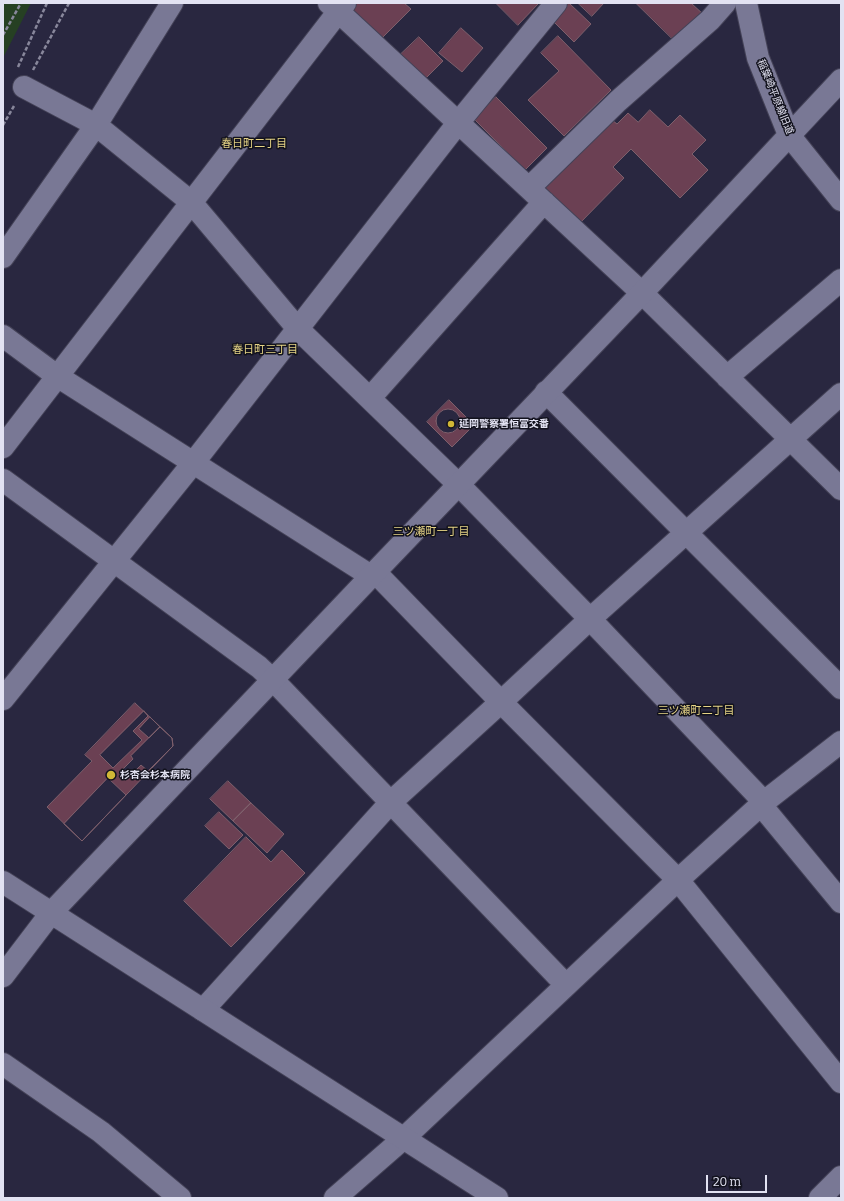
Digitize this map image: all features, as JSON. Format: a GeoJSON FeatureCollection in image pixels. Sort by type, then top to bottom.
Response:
{"type":"FeatureCollection","features":[{"type":"Feature","properties":{"kind":"street"},"geometry":{"type":"LineString","coordinates":[[3,257],[96,126],[172,3]]}},
{"type":"Feature","properties":{"kind":"street"},"geometry":{"type":"LineString","coordinates":[[3,699],[194,462],[458,123],[556,3]]}},
{"type":"Feature","properties":{"kind":"street"},"geometry":{"type":"LineString","coordinates":[[370,398],[537,195],[618,102],[710,20],[725,3]]}},
{"type":"Feature","properties":{"kind":"street","name":"稲葉崎平原線旧道"},"geometry":{"type":"LineString","coordinates":[[746,3],[758,58],[789,135],[841,200]]}},
{"type":"Feature","properties":{"kind":"street"},"geometry":{"type":"LineString","coordinates":[[3,447],[191,202],[337,6],[458,123],[642,293],[841,489]]}},
{"type":"Feature","properties":{"kind":"street"},"geometry":{"type":"LineString","coordinates":[[3,976],[51,913],[642,293],[841,80]]}},
{"type":"Feature","properties":{"kind":"street"},"geometry":{"type":"LineString","coordinates":[[24,87],[96,126],[191,202],[298,329],[459,485],[590,619],[762,804],[841,902]]}},
{"type":"Feature","properties":{"kind":"street"},"geometry":{"type":"LineString","coordinates":[[727,377],[841,280]]}},
{"type":"Feature","properties":{"kind":"street"},"geometry":{"type":"LineString","coordinates":[[3,336],[57,376],[373,574],[678,880],[841,1082]]}},
{"type":"Feature","properties":{"kind":"street"},"geometry":{"type":"LineString","coordinates":[[546,392],[841,688]]}},
{"type":"Feature","properties":{"kind":"street"},"geometry":{"type":"LineString","coordinates":[[203,1010],[391,802],[590,619],[790,438],[841,394]]}},
{"type":"Feature","properties":{"kind":"street"},"geometry":{"type":"LineString","coordinates":[[3,480],[259,667],[274,680],[566,985]]}},
{"type":"Feature","properties":{"kind":"street"},"geometry":{"type":"LineString","coordinates":[[335,1198],[404,1138],[678,880],[762,804],[841,742]]}},
{"type":"Feature","properties":{"kind":"street"},"geometry":{"type":"LineString","coordinates":[[3,882],[497,1198]]}},
{"type":"Feature","properties":{"kind":"street"},"geometry":{"type":"LineString","coordinates":[[3,1064],[101,1132],[180,1198]]}},
{"type":"Feature","properties":{"kind":"street"},"geometry":{"type":"LineString","coordinates":[[820,1198],[841,1178]]}},
{"type":"Feature","properties":{"kind":"path"},"geometry":{"type":"LineString","coordinates":[[3,36],[21,3]]}},
{"type":"Feature","properties":{"kind":"path"},"geometry":{"type":"LineString","coordinates":[[24,87],[16,74],[47,3]]}},
{"type":"Feature","properties":{"kind":"path"},"geometry":{"type":"LineString","coordinates":[[24,87],[69,3]]}},
{"type":"Feature","properties":{"kind":"green space"},"geometry":{"type":"Polygon","coordinates":[[[3,3],[31,3],[3,58],[3,3]]]}},
{"type":"Feature","properties":{"kind":"building"},"geometry":{"type":"Polygon","coordinates":[[[350,3],[404,3],[411,9],[379,41],[348,7],[350,3]]]}},
{"type":"Feature","properties":{"kind":"building"},"geometry":{"type":"Polygon","coordinates":[[[496,3],[537,3],[538,4],[518,25],[496,3]]]}},
{"type":"Feature","properties":{"kind":"building"},"geometry":{"type":"Polygon","coordinates":[[[564,3],[569,3],[591,24],[574,42],[550,18],[564,3]]]}},
{"type":"Feature","properties":{"kind":"building"},"geometry":{"type":"Polygon","coordinates":[[[578,3],[604,3],[592,16],[578,3]]]}},
{"type":"Feature","properties":{"kind":"building"},"geometry":{"type":"Polygon","coordinates":[[[636,3],[691,3],[704,15],[677,43],[636,3]]]}},
{"type":"Feature","properties":{"kind":"building"},"geometry":{"type":"Polygon","coordinates":[[[461,28],[483,48],[462,72],[439,53],[461,28]]]}},
{"type":"Feature","properties":{"kind":"building"},"geometry":{"type":"Polygon","coordinates":[[[558,36],[611,90],[564,136],[528,100],[559,71],[541,53],[558,36]]]}},
{"type":"Feature","properties":{"kind":"building"},"geometry":{"type":"Polygon","coordinates":[[[419,37],[443,61],[423,81],[399,56],[419,37]]]}},
{"type":"Feature","properties":{"kind":"building"},"geometry":{"type":"Polygon","coordinates":[[[496,97],[547,148],[525,170],[474,119],[496,97]]]}},
{"type":"Feature","properties":{"kind":"building"},"geometry":{"type":"Polygon","coordinates":[[[650,110],[668,127],[680,115],[706,140],[692,154],[708,170],[680,198],[631,149],[613,167],[624,178],[578,225],[543,190],[612,120],[617,124],[628,113],[638,122],[650,110]]]}},
{"type":"Feature","properties":{"kind":"building"},"geometry":{"type":"Polygon","coordinates":[[[449,400],[474,425],[452,447],[427,422],[449,400]]]}},
{"type":"Feature","properties":{"kind":"building"},"geometry":{"type":"Polygon","coordinates":[[[448,409],[456,413],[460,421],[456,429],[448,433],[440,429],[436,421],[440,413],[448,409]]]}},
{"type":"Feature","properties":{"kind":"building"},"geometry":{"type":"Polygon","coordinates":[[[135,703],[172,738],[173,746],[82,841],[47,807],[92,761],[85,755],[135,703]]]}},
{"type":"Feature","properties":{"kind":"building"},"geometry":{"type":"Polygon","coordinates":[[[144,711],[148,716],[133,731],[142,740],[113,768],[100,755],[144,711]]]}},
{"type":"Feature","properties":{"kind":"building"},"geometry":{"type":"Polygon","coordinates":[[[150,717],[160,727],[149,738],[139,729],[150,717]]]}},
{"type":"Feature","properties":{"kind":"building"},"geometry":{"type":"Polygon","coordinates":[[[160,727],[172,738],[173,746],[148,771],[141,765],[130,776],[123,769],[133,759],[131,756],[160,727]]]}},
{"type":"Feature","properties":{"kind":"building"},"geometry":{"type":"Polygon","coordinates":[[[108,778],[126,795],[82,841],[64,824],[108,778]]]}},
{"type":"Feature","properties":{"kind":"building"},"geometry":{"type":"Polygon","coordinates":[[[228,781],[251,803],[233,821],[210,799],[228,781]]]}},
{"type":"Feature","properties":{"kind":"building"},"geometry":{"type":"Polygon","coordinates":[[[251,803],[284,834],[267,853],[233,821],[251,803]]]}},
{"type":"Feature","properties":{"kind":"building"},"geometry":{"type":"Polygon","coordinates":[[[219,812],[243,835],[229,849],[205,826],[219,812]]]}},
{"type":"Feature","properties":{"kind":"building"},"geometry":{"type":"Polygon","coordinates":[[[246,837],[271,862],[282,850],[305,873],[231,947],[184,901],[246,837]]]}},
{"type":"Feature","properties":{"kind":"place","name":"延岡警察署恒富交番"},"geometry":{"type":"Point","coordinates":[451,424]}},
{"type":"Feature","properties":{"kind":"place","name":"杉杏会杉本病院"},"geometry":{"type":"Point","coordinates":[111,775]}},
{"type":"Feature","properties":{"kind":"district","name":"春日町二丁目"},"geometry":{"type":"Point","coordinates":[254,144]}},
{"type":"Feature","properties":{"kind":"district","name":"春日町三丁目"},"geometry":{"type":"Point","coordinates":[265,350]}},
{"type":"Feature","properties":{"kind":"district","name":"三ツ瀬町一丁目"},"geometry":{"type":"Point","coordinates":[431,532]}},
{"type":"Feature","properties":{"kind":"district","name":"三ツ瀬町二丁目"},"geometry":{"type":"Point","coordinates":[696,711]}}]}
